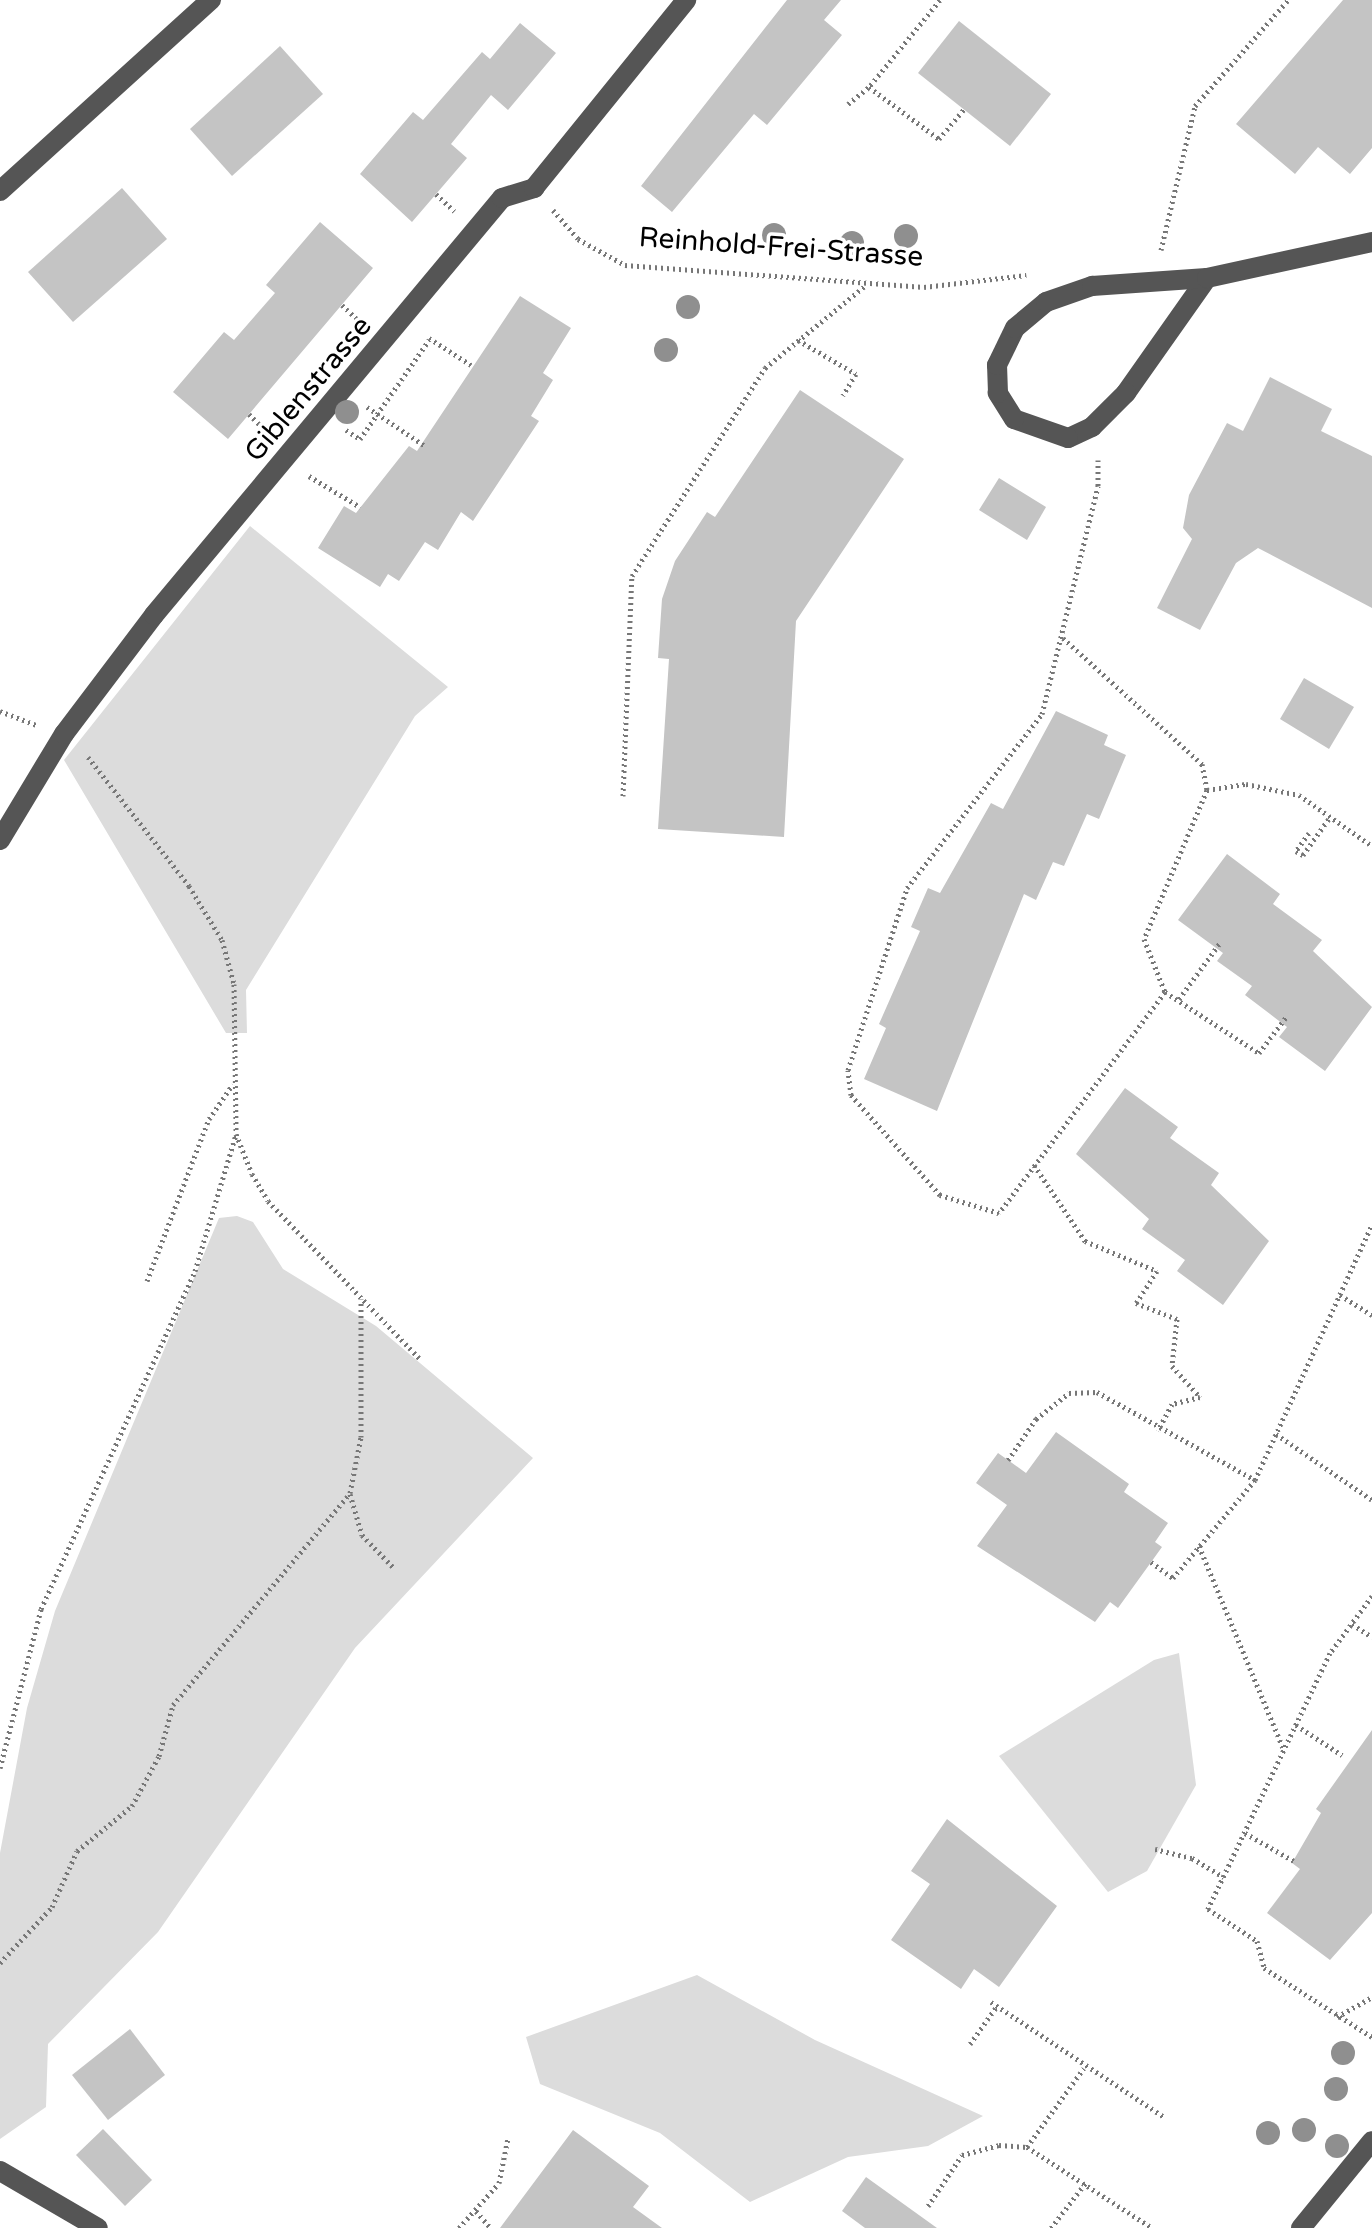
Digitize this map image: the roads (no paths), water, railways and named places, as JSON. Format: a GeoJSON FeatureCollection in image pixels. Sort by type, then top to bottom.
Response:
{"type":"FeatureCollection","features":[{"type":"Feature","properties":{"kind":"street"},"geometry":{"type":"LineString","coordinates":[[0,191],[211,0]]}},
{"type":"Feature","properties":{"kind":"street","name":"Giblenstrasse"},"geometry":{"type":"LineString","coordinates":[[0,840],[64,734],[284,461],[502,198],[534,188],[686,0]]}},
{"type":"Feature","properties":{"kind":"street"},"geometry":{"type":"LineString","coordinates":[[1207,278],[1126,393],[1092,427],[1068,438],[1014,419],[998,393],[997,365],[1015,328],[1065,290],[1207,278],[1372,242]]}},
{"type":"Feature","properties":{"kind":"street"},"geometry":{"type":"LineString","coordinates":[[1301,2228],[1372,2141]]}},
{"type":"Feature","properties":{"kind":"street"},"geometry":{"type":"LineString","coordinates":[[0,2171],[98,2228]]}}]}
